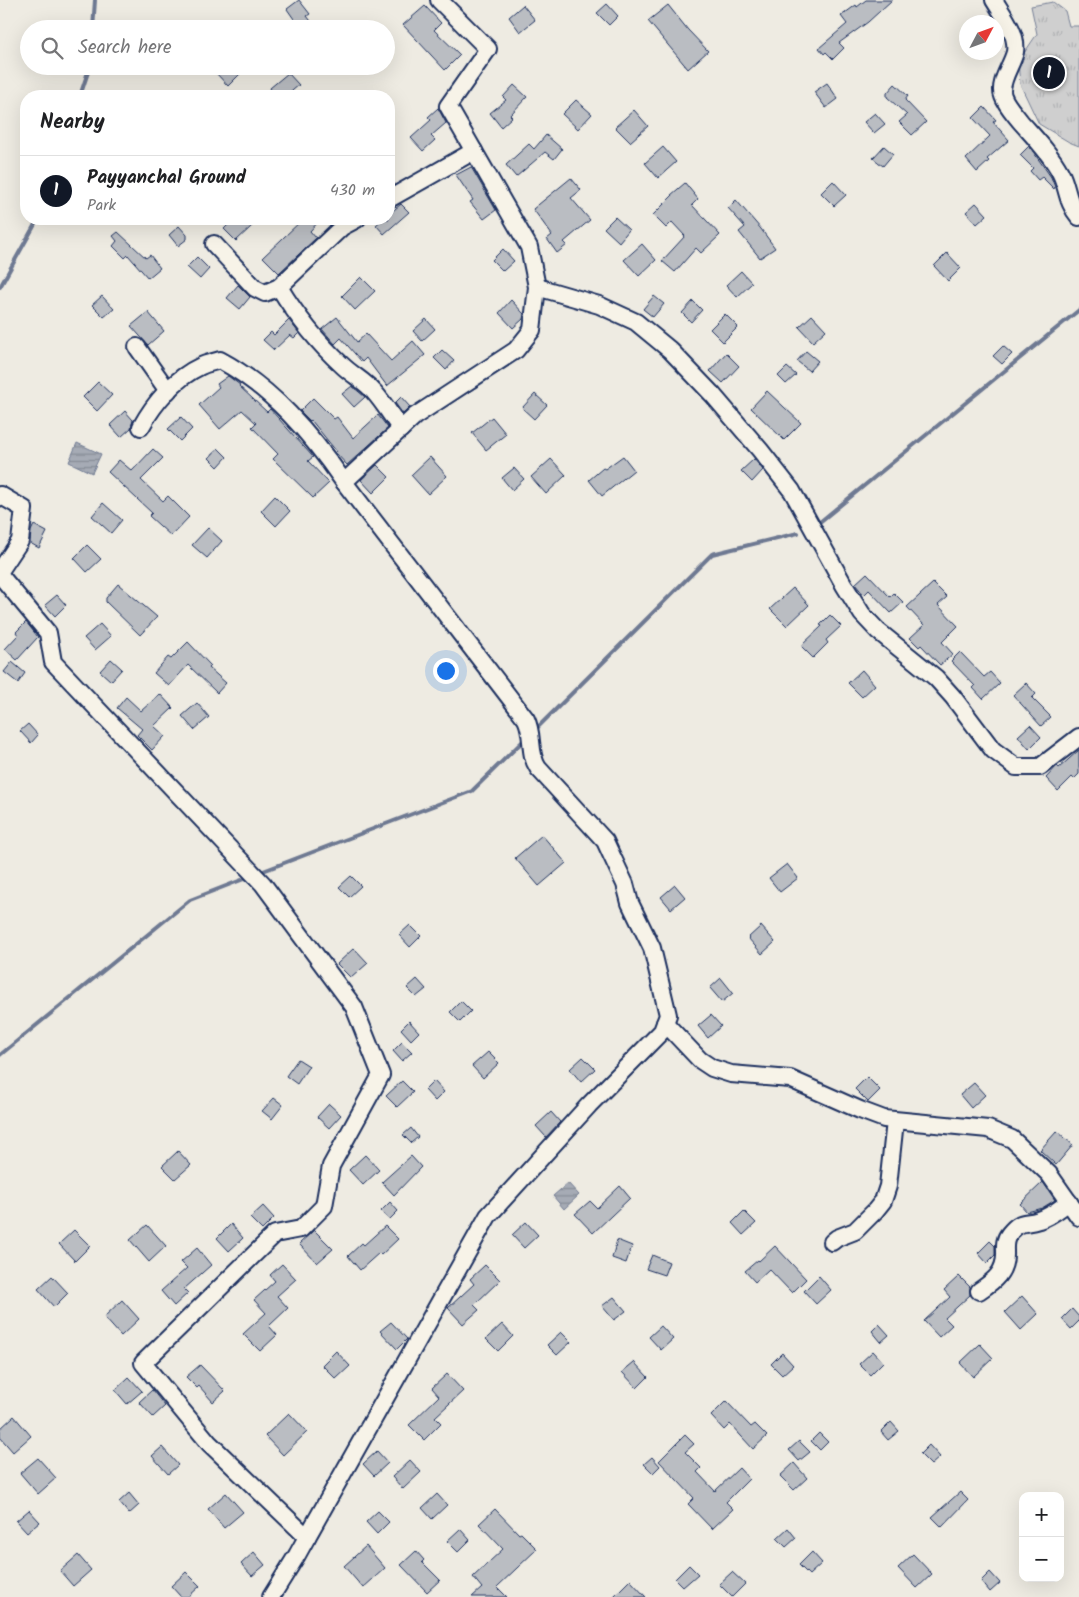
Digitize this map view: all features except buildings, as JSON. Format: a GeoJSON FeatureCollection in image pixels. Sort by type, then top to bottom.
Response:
{"type":"FeatureCollection","features":[{"type":"Feature","properties":{"kind":"street"},"geometry":{"type":"LineString","coordinates":[[344,482],[416,416],[516,350],[532,330],[537,287],[529,247],[448,106],[488,49],[439,0]]}},
{"type":"Feature","properties":{"kind":"street"},"geometry":{"type":"LineString","coordinates":[[994,0],[1008,23],[1014,40],[1015,51],[1003,83],[1002,94],[1009,108],[1054,162],[1061,174],[1067,196],[1079,217]]}},
{"type":"Feature","properties":{"kind":"street"},"geometry":{"type":"LineString","coordinates":[[395,196],[474,151]]}},
{"type":"Feature","properties":{"kind":"street"},"geometry":{"type":"LineString","coordinates":[[214,244],[255,288],[265,292],[279,287],[347,225]]}},
{"type":"Feature","properties":{"kind":"street"},"geometry":{"type":"LineString","coordinates":[[279,287],[291,306],[327,350],[343,367],[374,391],[401,430]]}},
{"type":"Feature","properties":{"kind":"street"},"geometry":{"type":"LineString","coordinates":[[537,287],[599,305],[636,322],[670,350],[749,436],[792,491],[844,586],[862,614],[878,631],[936,678],[953,697],[993,750],[1016,767],[1040,767],[1079,737]]}},
{"type":"Feature","properties":{"kind":"street"},"geometry":{"type":"LineString","coordinates":[[137,347],[168,391]]}},
{"type":"Feature","properties":{"kind":"street"},"geometry":{"type":"LineString","coordinates":[[141,427],[152,408],[177,382],[201,366],[220,360],[260,386],[301,427],[326,456],[526,719],[530,726],[533,760],[538,768],[605,842],[625,884],[630,903],[652,948],[668,1015],[662,1031],[589,1105],[488,1216],[298,1555],[271,1597]]}},
{"type":"Feature","properties":{"kind":"street"},"geometry":{"type":"LineString","coordinates":[[0,495],[24,509],[20,541],[0,573],[48,633],[53,662],[263,884],[354,1007],[381,1075],[331,1166],[324,1206],[301,1228],[275,1234],[143,1363],[209,1443],[307,1537]]}},
{"type":"Feature","properties":{"kind":"street"},"geometry":{"type":"LineString","coordinates":[[665,1022],[700,1060],[712,1068],[752,1076],[790,1078],[884,1119],[988,1129],[1012,1139],[1049,1174],[1079,1217]]}},
{"type":"Feature","properties":{"kind":"street"},"geometry":{"type":"LineString","coordinates":[[832,1242],[855,1231],[883,1201],[888,1186],[895,1121]]}},
{"type":"Feature","properties":{"kind":"street"},"geometry":{"type":"LineString","coordinates":[[979,1291],[1001,1274],[1004,1266],[1004,1244],[1007,1236],[1019,1224],[1039,1220],[1055,1212],[1068,1202]]}},
{"type":"Feature","properties":{"kind":"green space"},"geometry":{"type":"Polygon","coordinates":[[[1053,2],[1065,11],[1069,26],[1079,26],[1079,146],[1039,124],[1020,84],[1018,62],[1037,34],[1031,6],[1053,2]]]}},
{"type":"Feature","properties":{"kind":"shaded area"},"geometry":{"type":"Polygon","coordinates":[[[77,443],[101,454],[92,473],[69,462],[77,443]]]}},
{"type":"Feature","properties":{"kind":"shaded area"},"geometry":{"type":"Polygon","coordinates":[[[568,1183],[579,1195],[564,1209],[553,1196],[568,1183]]]}},
{"type":"Feature","properties":{"kind":"waterway"},"geometry":{"type":"LineString","coordinates":[[94,20],[95,0]]}},
{"type":"Feature","properties":{"kind":"waterway"},"geometry":{"type":"LineString","coordinates":[[82,90],[87,75]]}},
{"type":"Feature","properties":{"kind":"waterway"},"geometry":{"type":"LineString","coordinates":[[0,287],[35,225]]}},
{"type":"Feature","properties":{"kind":"waterway"},"geometry":{"type":"LineString","coordinates":[[821,521],[1079,310]]}},
{"type":"Feature","properties":{"kind":"waterway"},"geometry":{"type":"LineString","coordinates":[[535,730],[712,554],[798,533]]}},
{"type":"Feature","properties":{"kind":"waterway"},"geometry":{"type":"LineString","coordinates":[[258,873],[472,791],[526,738]]}},
{"type":"Feature","properties":{"kind":"waterway"},"geometry":{"type":"LineString","coordinates":[[0,1055],[190,900],[249,877]]}},
{"type":"Feature","properties":{"kind":"place","name":"Payyanchal Ground"},"geometry":{"type":"Point","coordinates":[1049,73]}}]}
